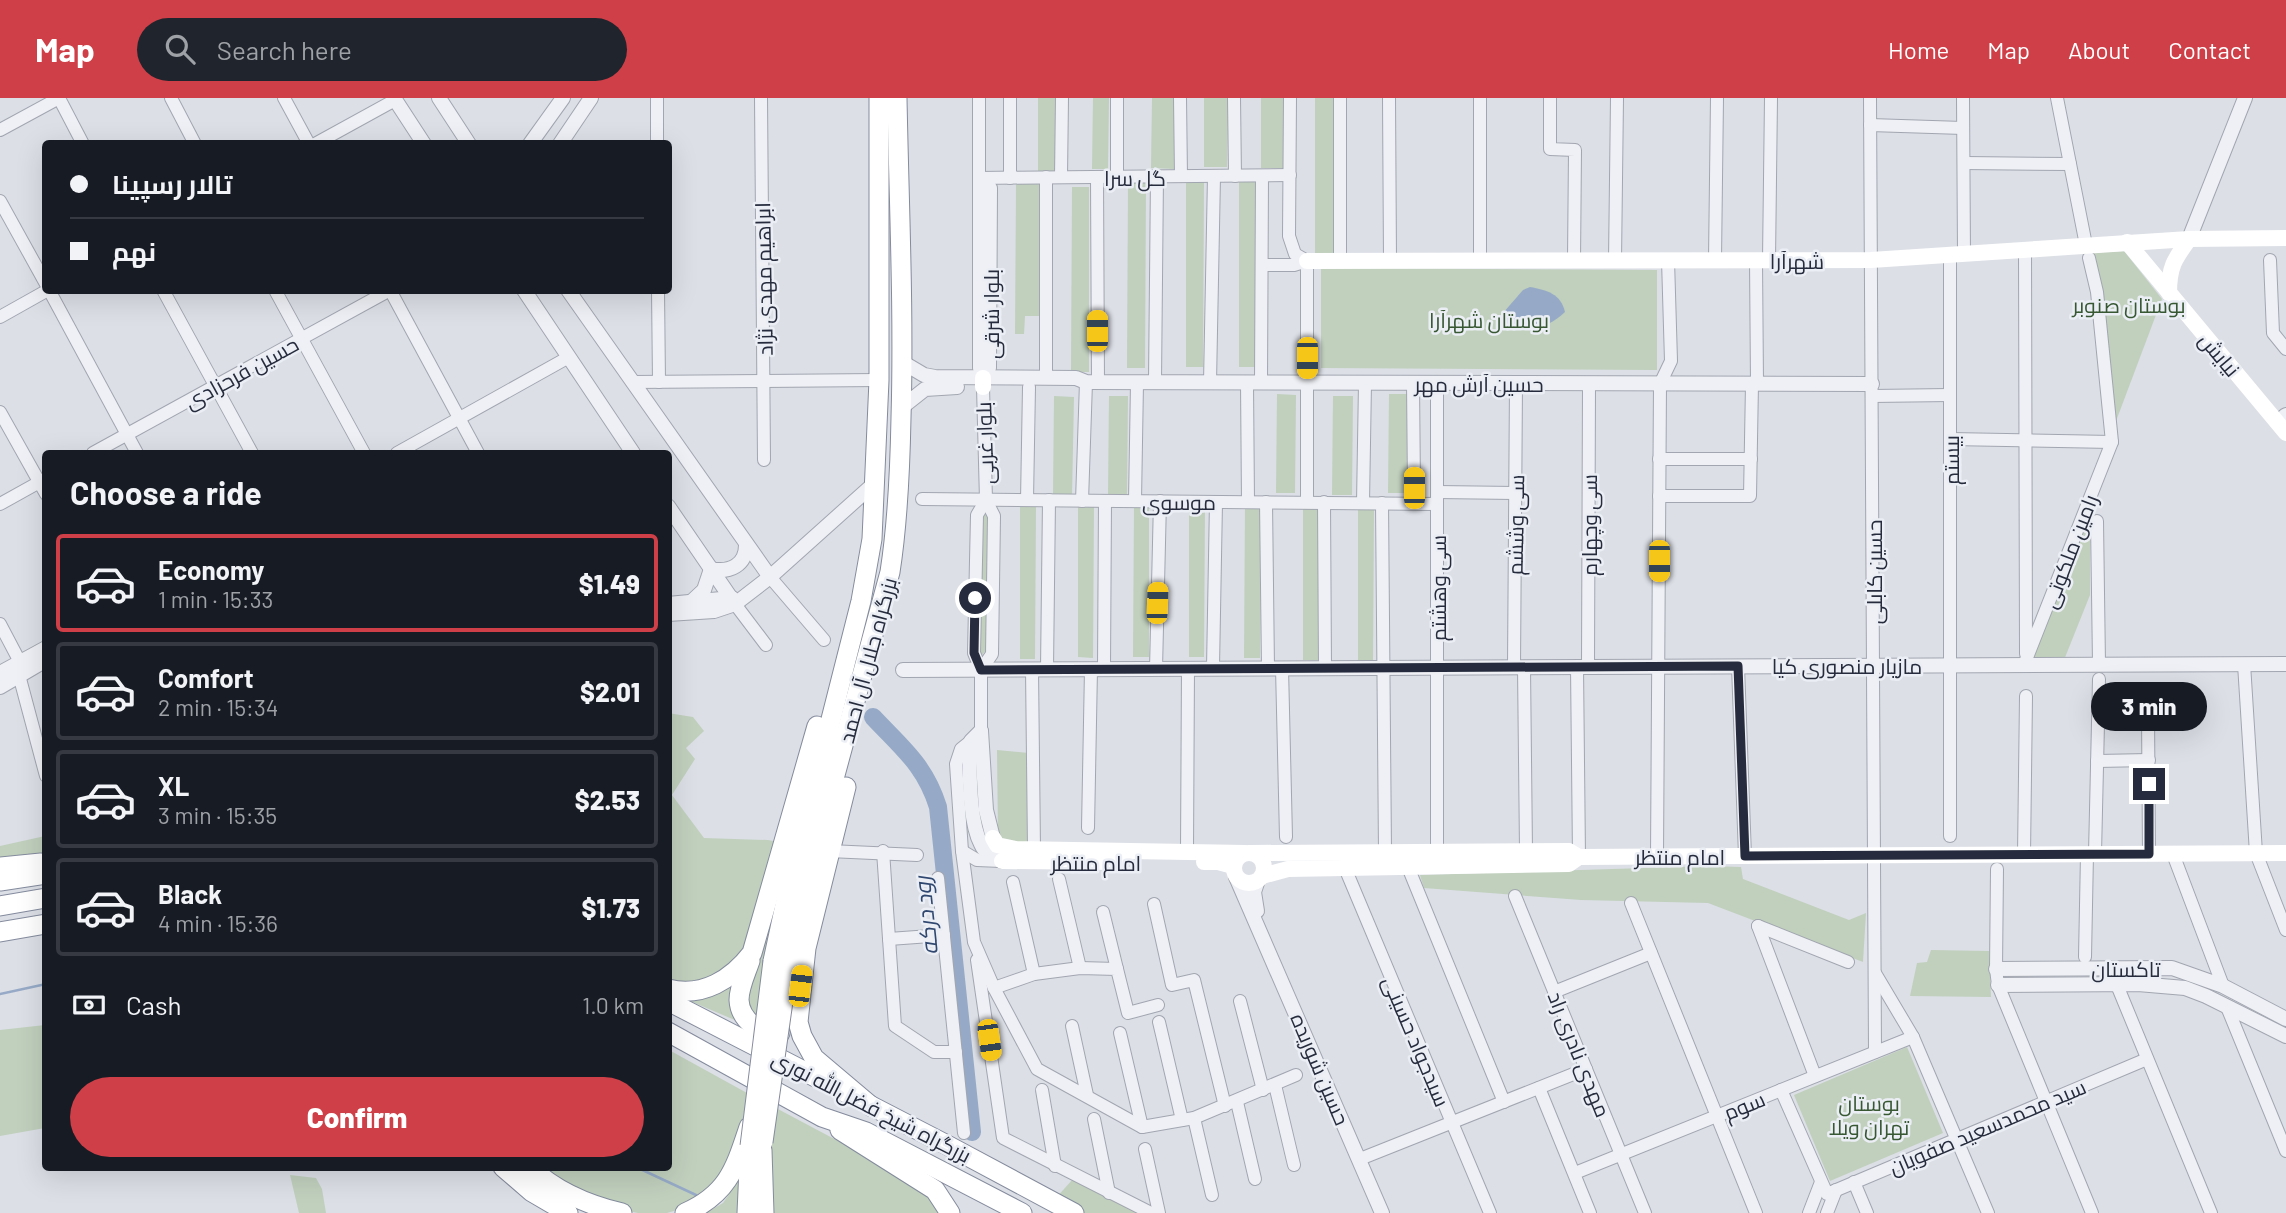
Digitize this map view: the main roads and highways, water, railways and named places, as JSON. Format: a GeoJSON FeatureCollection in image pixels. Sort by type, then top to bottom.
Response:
{"type":"FeatureCollection","features":[{"type":"Feature","properties":{"kind":"highway","name":"بزرگراه جلال آل احمد"},"geometry":{"type":"LineString","coordinates":[[747,1213],[781,963],[784,904],[848,657],[869,562],[875,515],[879,380],[879,98]]}},
{"type":"Feature","properties":{"kind":"highway","name":"بزرگراه جلال آل احمد"},"geometry":{"type":"LineString","coordinates":[[756,1148],[754,1112],[781,963],[809,871],[890,572],[899,501],[902,362],[897,98]]}},
{"type":"Feature","properties":{"kind":"highway"},"geometry":{"type":"LineString","coordinates":[[798,1022],[788,1031],[776,1034],[765,1032],[747,1020],[739,999],[852,602],[869,562]]}},
{"type":"Feature","properties":{"kind":"highway"},"geometry":{"type":"LineString","coordinates":[[872,1107],[814,1058],[798,1022],[806,948],[894,599],[890,572]]}},
{"type":"Feature","properties":{"kind":"highway"},"geometry":{"type":"LineString","coordinates":[[0,867],[42,863]]}},
{"type":"Feature","properties":{"kind":"highway"},"geometry":{"type":"LineString","coordinates":[[0,881],[42,875]]}},
{"type":"Feature","properties":{"kind":"highway"},"geometry":{"type":"LineString","coordinates":[[0,905],[42,899]]}},
{"type":"Feature","properties":{"kind":"highway"},"geometry":{"type":"LineString","coordinates":[[0,932],[42,925]]}},
{"type":"Feature","properties":{"kind":"highway"},"geometry":{"type":"LineString","coordinates":[[672,990],[685,992],[713,986],[736,972],[752,953]]}},
{"type":"Feature","properties":{"kind":"highway","name":"بزرگراه شیخ فضل‌الله نوری"},"geometry":{"type":"LineString","coordinates":[[672,1003],[1074,1213]]}},
{"type":"Feature","properties":{"kind":"highway","name":"بزرگراه شیخ فضل‌الله نوری"},"geometry":{"type":"LineString","coordinates":[[672,1035],[822,1117],[866,1132],[1022,1213]]}},
{"type":"Feature","properties":{"kind":"highway"},"geometry":{"type":"LineString","coordinates":[[685,1213],[715,1195],[730,1178],[754,1112]]}},
{"type":"Feature","properties":{"kind":"highway"},"geometry":{"type":"LineString","coordinates":[[822,1117],[861,1145],[935,1190],[950,1213]]}},
{"type":"Feature","properties":{"kind":"highway"},"geometry":{"type":"LineString","coordinates":[[756,1148],[762,1213]]}},
{"type":"Feature","properties":{"kind":"highway"},"geometry":{"type":"LineString","coordinates":[[508,1171],[532,1192],[568,1213]]}},
{"type":"Feature","properties":{"kind":"highway"},"geometry":{"type":"LineString","coordinates":[[535,1171],[584,1201],[622,1213]]}},
{"type":"Feature","properties":{"kind":"main road","name":"شهرآرا"},"geometry":{"type":"LineString","coordinates":[[1307,261],[1871,260],[2025,249],[2087,252],[2127,243],[2189,239],[2286,238]]}},
{"type":"Feature","properties":{"kind":"main road"},"geometry":{"type":"LineString","coordinates":[[2169,293],[2169,273],[2173,261],[2189,239]]}},
{"type":"Feature","properties":{"kind":"main road","name":"نیایش"},"geometry":{"type":"LineString","coordinates":[[2127,243],[2286,433]]}},
{"type":"Feature","properties":{"kind":"main road","name":"امام منتظر"},"geometry":{"type":"LineString","coordinates":[[993,838],[998,845],[1005,848],[1034,849],[1248,853],[1569,850],[1579,857]]}},
{"type":"Feature","properties":{"kind":"main road"},"geometry":{"type":"LineString","coordinates":[[1248,853],[1256,855],[1263,864],[1260,878],[1247,883],[1235,871],[1235,860],[1248,853]]}},
{"type":"Feature","properties":{"kind":"main road","name":"امام منتظر"},"geometry":{"type":"LineString","coordinates":[[1260,878],[1288,869],[1569,864],[1579,857],[2286,853]]}},
{"type":"Feature","properties":{"kind":"main road","name":"امام منتظر"},"geometry":{"type":"LineString","coordinates":[[1002,861],[1218,862],[1235,871]]}},
{"type":"Feature","properties":{"kind":"water"},"geometry":{"type":"Polygon","coordinates":[[[1530,287],[1557,297],[1565,312],[1559,318],[1536,328],[1520,328],[1505,321],[1503,313],[1523,290],[1530,287]]]}},
{"type":"Feature","properties":{"kind":"waterway","name":"رود درکه"},"geometry":{"type":"LineString","coordinates":[[873,717],[919,768],[938,807],[972,1132]]}},
{"type":"Feature","properties":{"kind":"waterway"},"geometry":{"type":"LineString","coordinates":[[0,994],[42,985]]}},
{"type":"Feature","properties":{"kind":"waterway"},"geometry":{"type":"LineString","coordinates":[[645,1171],[696,1195]]}},
{"type":"Feature","properties":{"kind":"park label","name":"بوستان صنوبر"},"geometry":{"type":"Point","coordinates":[2129,304]}},
{"type":"Feature","properties":{"kind":"park label","name":"بوستان شهرآرا"},"geometry":{"type":"Point","coordinates":[1489,319]}},
{"type":"Feature","properties":{"kind":"park label","name":"بوستان تهران ویلا"},"geometry":{"type":"Point","coordinates":[1869,1114]}}]}
